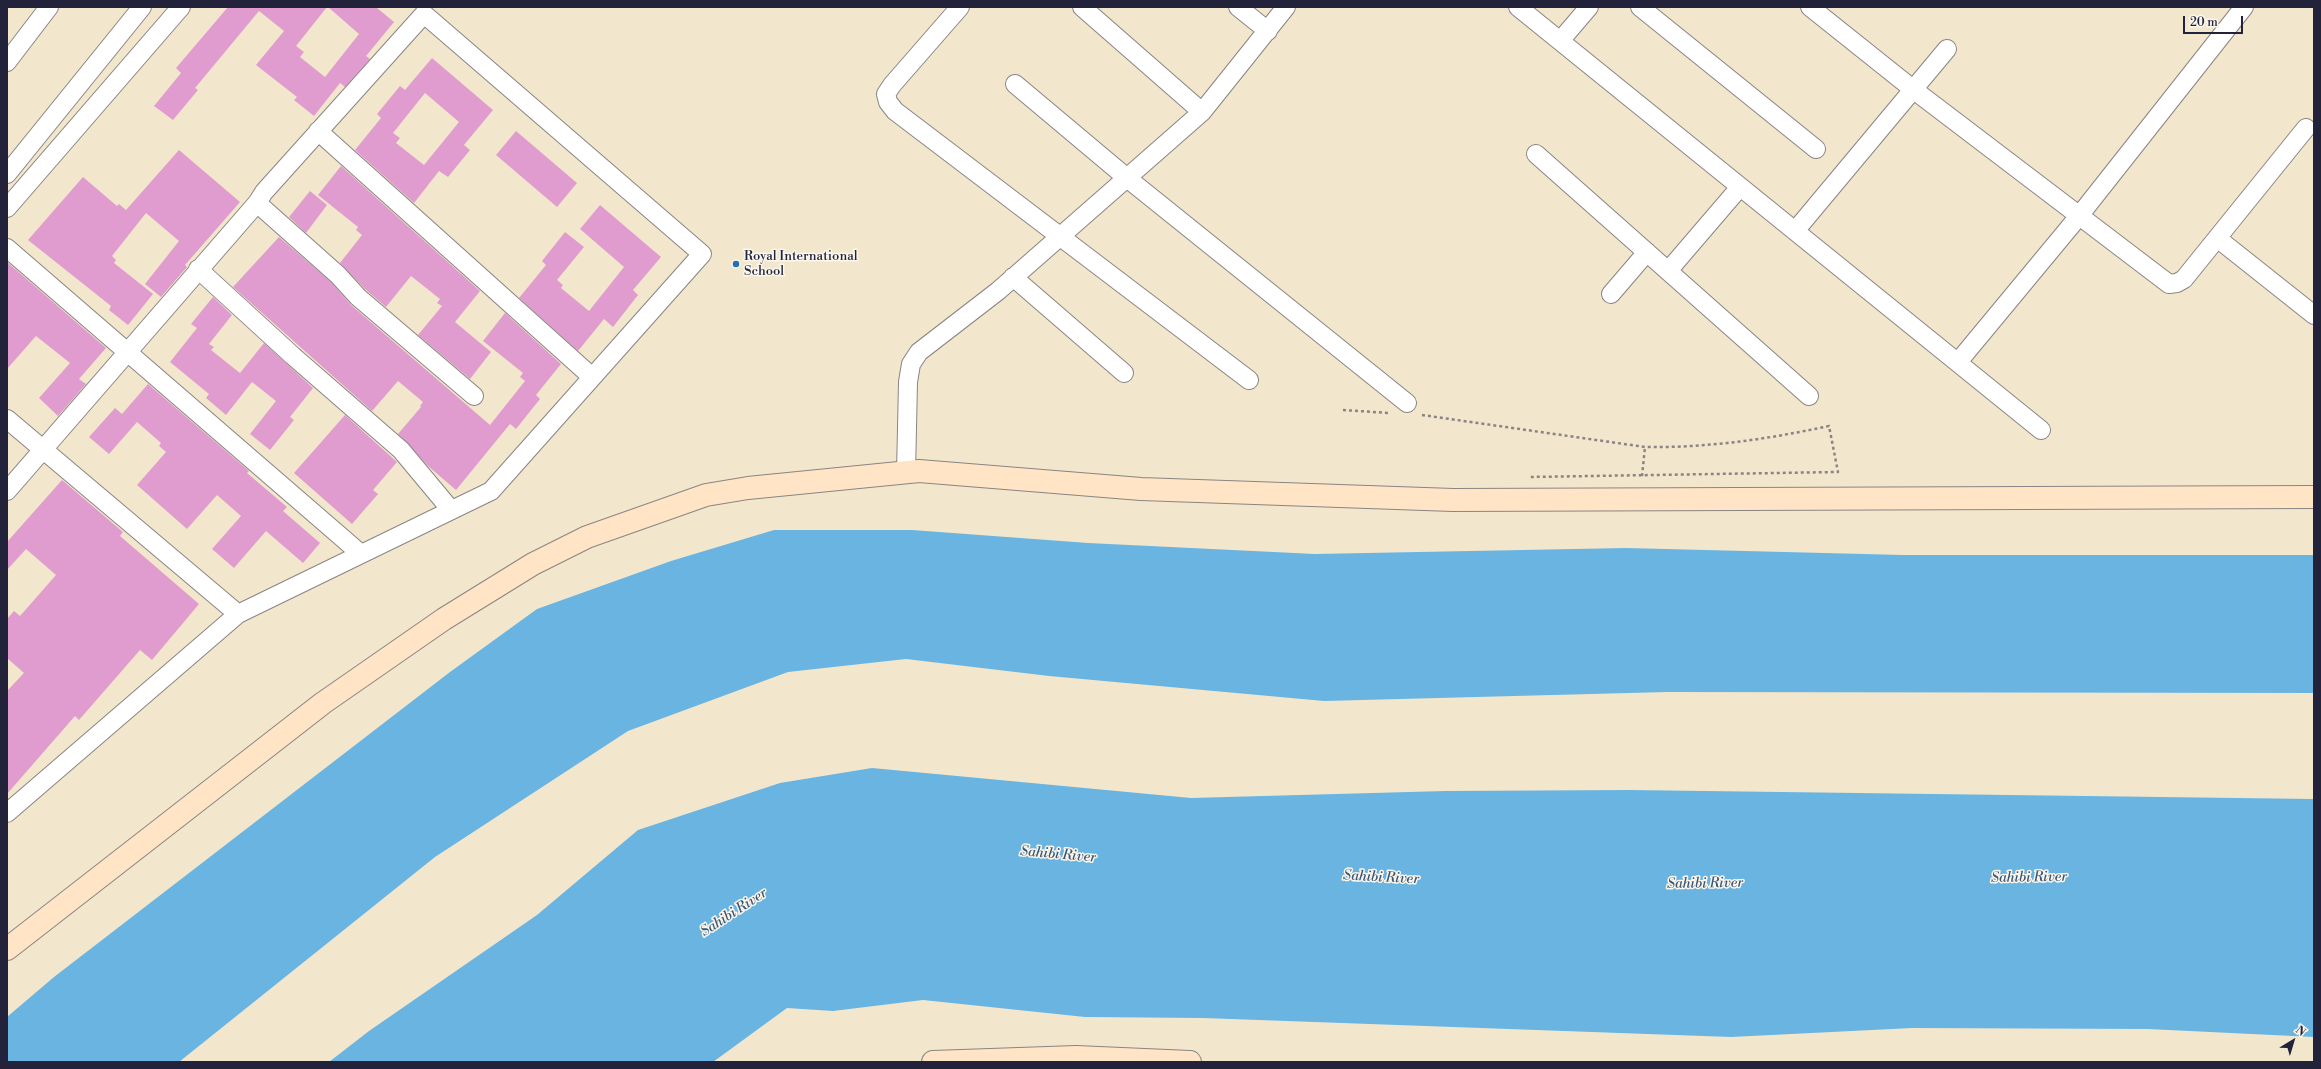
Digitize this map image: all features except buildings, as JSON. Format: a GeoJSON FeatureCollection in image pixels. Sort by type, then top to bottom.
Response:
{"type":"FeatureCollection","features":[{"type":"Feature","properties":{"kind":"street"},"geometry":{"type":"LineString","coordinates":[[7,62],[49,7]]}},
{"type":"Feature","properties":{"kind":"street"},"geometry":{"type":"LineString","coordinates":[[7,174],[142,7]]}},
{"type":"Feature","properties":{"kind":"street"},"geometry":{"type":"LineString","coordinates":[[7,208],[181,7]]}},
{"type":"Feature","properties":{"kind":"street"},"geometry":{"type":"LineString","coordinates":[[960,7],[892,85],[886,94],[888,102],[895,111],[1059,238],[1249,380]]}},
{"type":"Feature","properties":{"kind":"street"},"geometry":{"type":"LineString","coordinates":[[1082,7],[1202,112]]}},
{"type":"Feature","properties":{"kind":"street"},"geometry":{"type":"LineString","coordinates":[[1238,7],[1268,31]]}},
{"type":"Feature","properties":{"kind":"street"},"geometry":{"type":"LineString","coordinates":[[906,473],[908,382],[912,364],[919,352],[1059,238],[1202,112],[1286,7]]}},
{"type":"Feature","properties":{"kind":"street"},"geometry":{"type":"LineString","coordinates":[[1518,7],[2041,430]]}},
{"type":"Feature","properties":{"kind":"street"},"geometry":{"type":"LineString","coordinates":[[1560,41],[1589,7]]}},
{"type":"Feature","properties":{"kind":"street"},"geometry":{"type":"LineString","coordinates":[[1640,7],[1816,149]]}},
{"type":"Feature","properties":{"kind":"street"},"geometry":{"type":"LineString","coordinates":[[1810,7],[1914,90],[2169,284],[2177,283],[2184,279],[2306,128]]}},
{"type":"Feature","properties":{"kind":"street"},"geometry":{"type":"LineString","coordinates":[[1958,362],[2079,216],[2244,7]]}},
{"type":"Feature","properties":{"kind":"street"},"geometry":{"type":"LineString","coordinates":[[7,491],[198,269],[257,203],[264,192],[424,14],[702,254],[491,491],[238,614],[7,813]]}},
{"type":"Feature","properties":{"kind":"street"},"geometry":{"type":"LineString","coordinates":[[1795,231],[1947,49]]}},
{"type":"Feature","properties":{"kind":"street"},"geometry":{"type":"LineString","coordinates":[[1015,84],[1127,178],[1410,409]]}},
{"type":"Feature","properties":{"kind":"street"},"geometry":{"type":"LineString","coordinates":[[318,131],[592,377]]}},
{"type":"Feature","properties":{"kind":"street"},"geometry":{"type":"LineString","coordinates":[[1536,154],[1809,396]]}},
{"type":"Feature","properties":{"kind":"street"},"geometry":{"type":"LineString","coordinates":[[1668,271],[1740,187]]}},
{"type":"Feature","properties":{"kind":"street"},"geometry":{"type":"LineString","coordinates":[[257,203],[338,276],[358,297],[474,396]]}},
{"type":"Feature","properties":{"kind":"street"},"geometry":{"type":"LineString","coordinates":[[2218,238],[2314,315]]}},
{"type":"Feature","properties":{"kind":"street"},"geometry":{"type":"LineString","coordinates":[[7,248],[128,351],[361,554]]}},
{"type":"Feature","properties":{"kind":"street"},"geometry":{"type":"LineString","coordinates":[[1611,294],[1647,252]]}},
{"type":"Feature","properties":{"kind":"street"},"geometry":{"type":"LineString","coordinates":[[198,269],[298,361],[401,450],[451,510]]}},
{"type":"Feature","properties":{"kind":"street"},"geometry":{"type":"LineString","coordinates":[[1013,277],[1124,373]]}},
{"type":"Feature","properties":{"kind":"street"},"geometry":{"type":"LineString","coordinates":[[7,419],[238,614]]}},
{"type":"Feature","properties":{"kind":"street"},"geometry":{"type":"LineString","coordinates":[[7,950],[323,703],[444,619],[533,564],[587,537],[706,495],[748,488],[919,471],[1141,489],[1453,500],[2314,497]]}},
{"type":"Feature","properties":{"kind":"street"},"geometry":{"type":"LineString","coordinates":[[933,1062],[1076,1057],[1190,1062]]}},
{"type":"Feature","properties":{"kind":"path"},"geometry":{"type":"LineString","coordinates":[[1410,409],[1645,447],[1681,448],[1731,444],[1772,438],[1829,426],[1838,472],[1526,477]]}},
{"type":"Feature","properties":{"kind":"path"},"geometry":{"type":"LineString","coordinates":[[1343,410],[1390,413]]}},
{"type":"Feature","properties":{"kind":"path"},"geometry":{"type":"LineString","coordinates":[[1642,476],[1645,447]]}},
{"type":"Feature","properties":{"kind":"water"},"geometry":{"type":"Polygon","coordinates":[[[774,530],[912,530],[1088,543],[1315,554],[1626,548],[1903,555],[2314,555],[2314,693],[1667,692],[1324,701],[1049,676],[906,659],[788,672],[628,731],[435,857],[179,1062],[7,1062],[7,1017],[54,977],[450,672],[537,609],[671,561],[774,530]]]}},
{"type":"Feature","properties":{"kind":"water","name":"Sahibi River"},"geometry":{"type":"Polygon","coordinates":[[[872,768],[1191,798],[1445,791],[1630,790],[2314,799],[2314,1037],[2148,1029],[1912,1028],[1731,1037],[1203,1018],[1085,1017],[923,1000],[833,1011],[787,1008],[713,1062],[329,1062],[369,1031],[537,915],[638,830],[780,783],[872,768]]]}},
{"type":"Feature","properties":{"kind":"place","name":"Royal International School"},"geometry":{"type":"Point","coordinates":[736,264]}}]}
